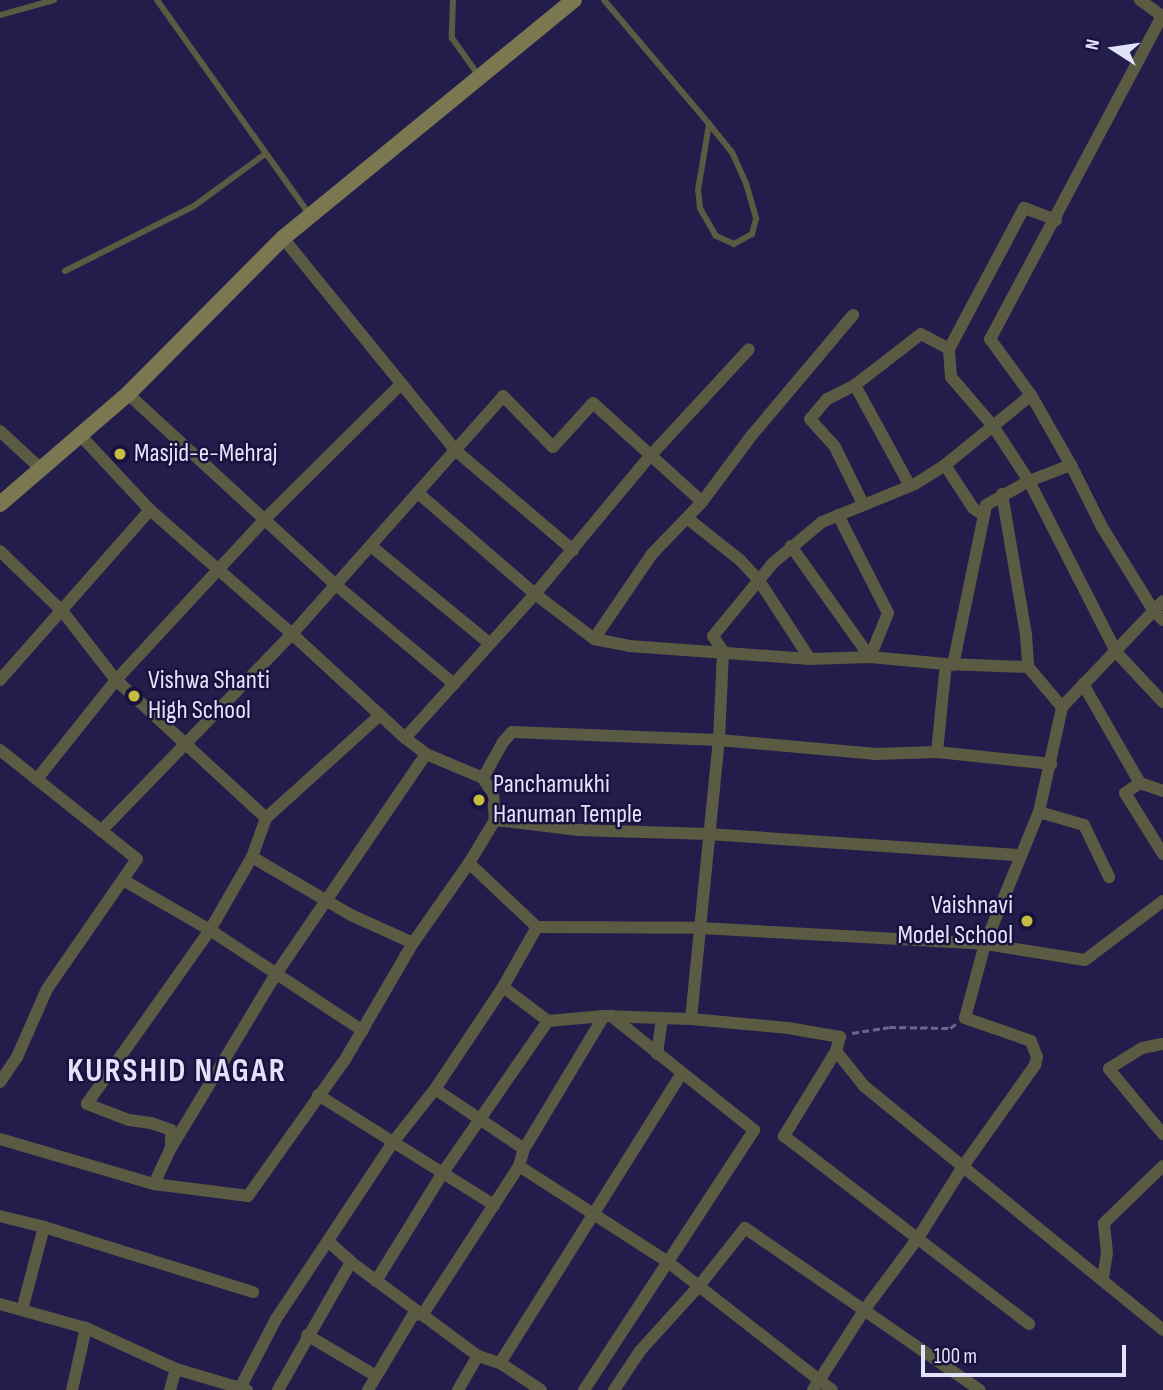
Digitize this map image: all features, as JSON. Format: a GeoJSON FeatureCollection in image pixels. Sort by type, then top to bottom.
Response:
{"type":"FeatureCollection","features":[{"type":"Feature","properties":{"kind":"main road"},"geometry":{"type":"LineString","coordinates":[[0,504],[128,394],[282,238],[574,0]]}},
{"type":"Feature","properties":{"kind":"street"},"geometry":{"type":"LineString","coordinates":[[1140,0],[1163,16],[990,340],[1031,395],[1072,465],[1102,527],[1153,610],[1163,620]]}},
{"type":"Feature","properties":{"kind":"street"},"geometry":{"type":"LineString","coordinates":[[1056,220],[1024,208],[948,349],[951,377],[993,426],[1029,481],[1116,652],[1163,702]]}},
{"type":"Feature","properties":{"kind":"street"},"geometry":{"type":"LineString","coordinates":[[282,238],[455,450],[573,550]]}},
{"type":"Feature","properties":{"kind":"street"},"geometry":{"type":"LineString","coordinates":[[594,639],[652,554],[702,502],[752,435],[853,315]]}},
{"type":"Feature","properties":{"kind":"street"},"geometry":{"type":"LineString","coordinates":[[863,504],[835,447],[810,419],[827,399],[855,385],[921,334],[948,349]]}},
{"type":"Feature","properties":{"kind":"street"},"geometry":{"type":"LineString","coordinates":[[405,738],[535,594],[651,455],[749,349]]}},
{"type":"Feature","properties":{"kind":"street"},"geometry":{"type":"LineString","coordinates":[[37,779],[116,680],[217,570],[401,384]]}},
{"type":"Feature","properties":{"kind":"street"},"geometry":{"type":"LineString","coordinates":[[855,385],[910,486]]}},
{"type":"Feature","properties":{"kind":"street"},"geometry":{"type":"LineString","coordinates":[[128,394],[336,585],[454,684]]}},
{"type":"Feature","properties":{"kind":"street"},"geometry":{"type":"LineString","coordinates":[[691,1019],[719,740],[723,651],[713,636],[758,579],[792,546],[838,515],[910,486],[945,465],[1031,395]]}},
{"type":"Feature","properties":{"kind":"street"},"geometry":{"type":"LineString","coordinates":[[100,831],[292,634],[503,396],[553,447],[593,403],[702,502]]}},
{"type":"Feature","properties":{"kind":"street"},"geometry":{"type":"LineString","coordinates":[[0,431],[41,469]]}},
{"type":"Feature","properties":{"kind":"street"},"geometry":{"type":"LineString","coordinates":[[0,1139],[154,1184],[248,1196],[363,1031],[413,943],[469,863],[495,820],[493,794],[483,778],[426,754],[379,716],[292,634],[150,510],[81,436]]}},
{"type":"Feature","properties":{"kind":"street"},"geometry":{"type":"LineString","coordinates":[[945,465],[973,508],[982,513]]}},
{"type":"Feature","properties":{"kind":"street"},"geometry":{"type":"LineString","coordinates":[[937,752],[950,664],[981,535],[982,513],[986,505],[1002,494],[1072,465]]}},
{"type":"Feature","properties":{"kind":"street"},"geometry":{"type":"LineString","coordinates":[[418,493],[535,594],[594,639],[629,646],[810,659],[870,657],[1028,667]]}},
{"type":"Feature","properties":{"kind":"street"},"geometry":{"type":"LineString","coordinates":[[1002,494],[1026,635],[1028,667],[1062,707]]}},
{"type":"Feature","properties":{"kind":"street"},"geometry":{"type":"LineString","coordinates":[[0,680],[63,612],[150,510]]}},
{"type":"Feature","properties":{"kind":"street"},"geometry":{"type":"LineString","coordinates":[[838,515],[888,613],[870,657]]}},
{"type":"Feature","properties":{"kind":"street"},"geometry":{"type":"LineString","coordinates":[[687,518],[740,560],[758,579],[810,659]]}},
{"type":"Feature","properties":{"kind":"street"},"geometry":{"type":"LineString","coordinates":[[371,546],[488,643]]}},
{"type":"Feature","properties":{"kind":"street"},"geometry":{"type":"LineString","coordinates":[[792,546],[870,657]]}},
{"type":"Feature","properties":{"kind":"street"},"geometry":{"type":"LineString","coordinates":[[0,551],[63,612],[116,680],[267,818]]}},
{"type":"Feature","properties":{"kind":"street"},"geometry":{"type":"LineString","coordinates":[[816,1385],[865,1309],[918,1238],[964,1165],[1035,1065],[1037,1057],[1031,1041],[965,1018],[985,944],[1019,855],[1039,812],[1062,707],[1163,601]]}},
{"type":"Feature","properties":{"kind":"street"},"geometry":{"type":"LineString","coordinates":[[1083,684],[1140,783],[1163,791]]}},
{"type":"Feature","properties":{"kind":"street"},"geometry":{"type":"LineString","coordinates":[[172,1148],[171,1130],[130,1120],[87,1104],[209,930],[252,858],[267,818],[379,716]]}},
{"type":"Feature","properties":{"kind":"street"},"geometry":{"type":"LineString","coordinates":[[483,778],[503,742],[512,732],[719,740],[876,754],[937,752],[1051,764]]}},
{"type":"Feature","properties":{"kind":"street"},"geometry":{"type":"LineString","coordinates":[[0,750],[137,859],[47,989],[17,1057],[0,1082]]}},
{"type":"Feature","properties":{"kind":"street"},"geometry":{"type":"LineString","coordinates":[[154,1184],[172,1148],[276,974],[426,754]]}},
{"type":"Feature","properties":{"kind":"street"},"geometry":{"type":"LineString","coordinates":[[1140,783],[1125,793],[1163,854]]}},
{"type":"Feature","properties":{"kind":"street"},"geometry":{"type":"LineString","coordinates":[[1039,812],[1084,825],[1110,877]]}},
{"type":"Feature","properties":{"kind":"street"},"geometry":{"type":"LineString","coordinates":[[495,820],[578,830],[708,834],[1019,855]]}},
{"type":"Feature","properties":{"kind":"street"},"geometry":{"type":"LineString","coordinates":[[252,858],[327,902],[413,943]]}},
{"type":"Feature","properties":{"kind":"street"},"geometry":{"type":"LineString","coordinates":[[469,863],[537,927]]}},
{"type":"Feature","properties":{"kind":"street"},"geometry":{"type":"LineString","coordinates":[[123,880],[209,930],[363,1031]]}},
{"type":"Feature","properties":{"kind":"street"},"geometry":{"type":"LineString","coordinates":[[537,927],[554,924],[701,928],[985,944],[1084,960],[1163,901]]}},
{"type":"Feature","properties":{"kind":"street"},"geometry":{"type":"LineString","coordinates":[[0,1305],[86,1328],[176,1369],[243,1389],[276,1319],[394,1140],[435,1089],[503,987],[537,927]]}},
{"type":"Feature","properties":{"kind":"street"},"geometry":{"type":"LineString","coordinates":[[503,987],[548,1021],[608,1016],[691,1019],[789,1028],[840,1037],[836,1051],[784,1136],[1029,1324]]}},
{"type":"Feature","properties":{"kind":"street"},"geometry":{"type":"LineString","coordinates":[[584,1390],[754,1130],[608,1016]]}},
{"type":"Feature","properties":{"kind":"street"},"geometry":{"type":"LineString","coordinates":[[423,1314],[519,1166],[524,1149],[608,1016]]}},
{"type":"Feature","properties":{"kind":"street"},"geometry":{"type":"LineString","coordinates":[[657,1054],[662,1018]]}},
{"type":"Feature","properties":{"kind":"street"},"geometry":{"type":"LineString","coordinates":[[376,1281],[444,1171],[548,1021]]}},
{"type":"Feature","properties":{"kind":"street"},"geometry":{"type":"LineString","coordinates":[[1163,1047],[1142,1048],[1109,1069],[1163,1135]]}},
{"type":"Feature","properties":{"kind":"street"},"geometry":{"type":"LineString","coordinates":[[836,1051],[864,1086],[1103,1278],[1163,1330]]}},
{"type":"Feature","properties":{"kind":"street"},"geometry":{"type":"LineString","coordinates":[[500,1363],[681,1074]]}},
{"type":"Feature","properties":{"kind":"street"},"geometry":{"type":"LineString","coordinates":[[435,1089],[524,1149]]}},
{"type":"Feature","properties":{"kind":"street"},"geometry":{"type":"LineString","coordinates":[[318,1095],[444,1171],[494,1205]]}},
{"type":"Feature","properties":{"kind":"street"},"geometry":{"type":"LineString","coordinates":[[519,1166],[668,1262],[816,1385],[832,1390]]}},
{"type":"Feature","properties":{"kind":"street"},"geometry":{"type":"LineString","coordinates":[[1103,1278],[1107,1253],[1104,1223],[1163,1166]]}},
{"type":"Feature","properties":{"kind":"street"},"geometry":{"type":"LineString","coordinates":[[0,1216],[44,1227],[253,1292]]}},
{"type":"Feature","properties":{"kind":"street"},"geometry":{"type":"LineString","coordinates":[[22,1310],[44,1227]]}},
{"type":"Feature","properties":{"kind":"street"},"geometry":{"type":"LineString","coordinates":[[614,1390],[640,1351],[699,1286],[745,1228],[980,1390]]}},
{"type":"Feature","properties":{"kind":"street"},"geometry":{"type":"LineString","coordinates":[[329,1242],[351,1262],[478,1356],[500,1363],[541,1390]]}},
{"type":"Feature","properties":{"kind":"street"},"geometry":{"type":"LineString","coordinates":[[278,1390],[351,1262]]}},
{"type":"Feature","properties":{"kind":"street"},"geometry":{"type":"LineString","coordinates":[[368,1390],[413,1315],[423,1314]]}},
{"type":"Feature","properties":{"kind":"street"},"geometry":{"type":"LineString","coordinates":[[72,1390],[86,1328]]}},
{"type":"Feature","properties":{"kind":"street"},"geometry":{"type":"LineString","coordinates":[[307,1335],[376,1377]]}},
{"type":"Feature","properties":{"kind":"street"},"geometry":{"type":"LineString","coordinates":[[458,1390],[478,1356]]}},
{"type":"Feature","properties":{"kind":"street"},"geometry":{"type":"LineString","coordinates":[[170,1390],[176,1369]]}},
{"type":"Feature","properties":{"kind":"lane"},"geometry":{"type":"LineString","coordinates":[[0,15],[54,0]]}},
{"type":"Feature","properties":{"kind":"lane"},"geometry":{"type":"LineString","coordinates":[[157,0],[310,216]]}},
{"type":"Feature","properties":{"kind":"lane"},"geometry":{"type":"LineString","coordinates":[[453,0],[452,38],[480,77]]}},
{"type":"Feature","properties":{"kind":"lane"},"geometry":{"type":"LineString","coordinates":[[604,0],[709,124],[732,152],[740,167],[756,219],[751,234],[734,244],[716,236],[700,208],[698,190],[709,124]]}},
{"type":"Feature","properties":{"kind":"lane"},"geometry":{"type":"LineString","coordinates":[[65,271],[194,206],[265,155]]}},
{"type":"Feature","properties":{"kind":"path"},"geometry":{"type":"LineString","coordinates":[[840,1037],[889,1027],[950,1028],[965,1018]]}},
{"type":"Feature","properties":{"kind":"place","name":"Masjid-e-Mehraj"},"geometry":{"type":"Point","coordinates":[120,454]}},
{"type":"Feature","properties":{"kind":"place","name":"Vishwa Shanti High School"},"geometry":{"type":"Point","coordinates":[134,696]}},
{"type":"Feature","properties":{"kind":"place","name":"Panchamukhi Hanuman Temple"},"geometry":{"type":"Point","coordinates":[479,800]}},
{"type":"Feature","properties":{"kind":"place","name":"Vaishnavi Model School"},"geometry":{"type":"Point","coordinates":[1027,921]}},
{"type":"Feature","properties":{"kind":"district","name":"KURSHID NAGAR"},"geometry":{"type":"Point","coordinates":[177,1072]}}]}
